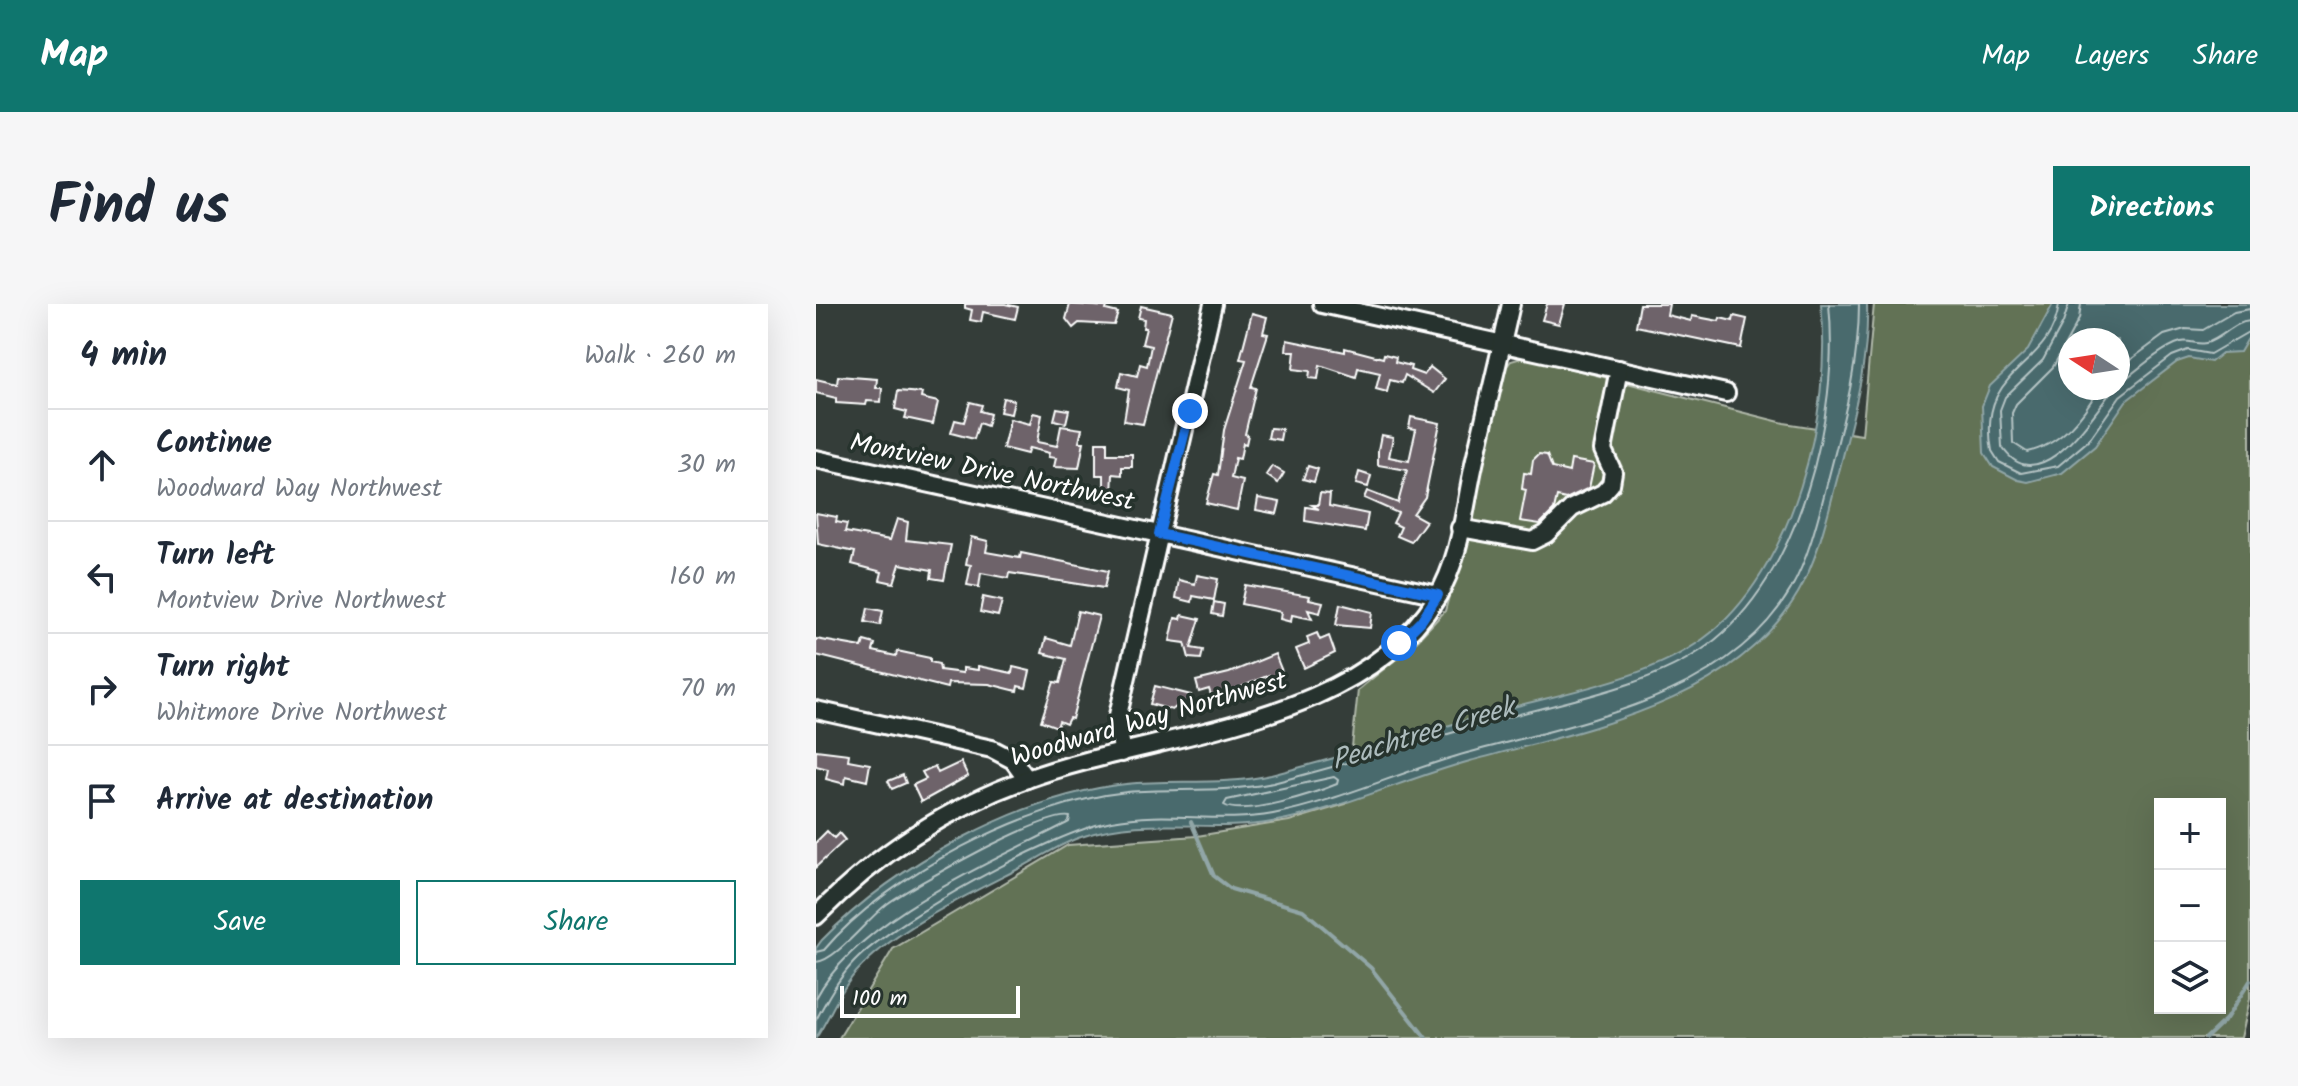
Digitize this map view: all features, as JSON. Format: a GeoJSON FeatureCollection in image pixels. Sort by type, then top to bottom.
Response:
{"type":"FeatureCollection","features":[{"type":"Feature","properties":{"kind":"street"},"geometry":{"type":"LineString","coordinates":[[1122,753],[1117,736],[1118,715],[1213,304]]}},
{"type":"Feature","properties":{"kind":"street"},"geometry":{"type":"LineString","coordinates":[[1322,304],[1726,393]]}},
{"type":"Feature","properties":{"kind":"street","name":"Woodward Way Northwest"},"geometry":{"type":"LineString","coordinates":[[816,916],[871,864],[907,839],[984,796],[1027,779],[1248,721],[1319,693],[1399,643],[1421,621],[1438,595],[1451,566],[1511,304]]}},
{"type":"Feature","properties":{"kind":"street"},"geometry":{"type":"LineString","coordinates":[[1460,528],[1532,541],[1546,534],[1572,508],[1590,503],[1603,493],[1611,484],[1613,472],[1603,450],[1619,369]]}},
{"type":"Feature","properties":{"kind":"street","name":"Montview Drive Northwest"},"geometry":{"type":"LineString","coordinates":[[816,459],[1438,595]]}},
{"type":"Feature","properties":{"kind":"street"},"geometry":{"type":"LineString","coordinates":[[816,710],[992,749],[1013,760],[1027,779]]}},
{"type":"Feature","properties":{"kind":"green space"},"geometry":{"type":"Polygon","coordinates":[[[1874,304],[2250,304],[2250,999],[2241,1038],[839,1038],[893,949],[1068,845],[1197,836],[1289,821],[1346,804],[1358,690],[1411,647],[1445,611],[1478,490],[1504,370],[1511,361],[1525,357],[1784,423],[1862,435],[1874,304]]]}},
{"type":"Feature","properties":{"kind":"water","name":"Peachtree Creek"},"geometry":{"type":"Polygon","coordinates":[[[1821,304],[1867,304],[1863,368],[1855,410],[1812,565],[1798,593],[1770,631],[1735,662],[1695,687],[1606,724],[1445,768],[1297,817],[1248,825],[1129,827],[1105,830],[1074,840],[938,911],[896,937],[861,967],[847,984],[816,1038],[816,948],[822,940],[852,912],[923,861],[1003,818],[1044,802],[1126,784],[1235,780],[1271,775],[1631,675],[1681,653],[1703,639],[1735,610],[1762,573],[1801,486],[1813,439],[1820,392],[1823,346],[1821,304]]]}},
{"type":"Feature","properties":{"kind":"water"},"geometry":{"type":"Polygon","coordinates":[[[2053,304],[2250,304],[2250,335],[2240,352],[2222,353],[2211,362],[2189,358],[2177,362],[2130,398],[2130,328],[2058,328],[2058,400],[2127,400],[2095,446],[2062,473],[2028,482],[1993,467],[1984,453],[1982,406],[1990,386],[2028,350],[2053,304]]]}},
{"type":"Feature","properties":{"kind":"building"},"geometry":{"type":"Polygon","coordinates":[[[965,304],[1018,307],[1015,319],[983,312],[981,322],[970,320],[972,310],[965,308],[965,304]]]}},
{"type":"Feature","properties":{"kind":"building"},"geometry":{"type":"Polygon","coordinates":[[[1070,304],[1107,307],[1106,310],[1118,313],[1114,325],[1079,323],[1073,328],[1066,319],[1070,304]]]}},
{"type":"Feature","properties":{"kind":"building"},"geometry":{"type":"Polygon","coordinates":[[[1547,304],[1565,304],[1559,324],[1542,320],[1547,304]]]}},
{"type":"Feature","properties":{"kind":"building"},"geometry":{"type":"Polygon","coordinates":[[[1640,304],[1669,304],[1667,315],[1691,321],[1692,316],[1719,321],[1720,318],[1733,321],[1734,316],[1747,319],[1741,348],[1636,326],[1640,304]]]}},
{"type":"Feature","properties":{"kind":"building"},"geometry":{"type":"Polygon","coordinates":[[[1141,306],[1172,313],[1143,424],[1124,421],[1129,390],[1118,387],[1121,372],[1137,376],[1140,364],[1147,366],[1151,346],[1142,344],[1146,328],[1143,328],[1144,319],[1138,318],[1141,306]]]}},
{"type":"Feature","properties":{"kind":"building"},"geometry":{"type":"Polygon","coordinates":[[[1252,313],[1267,317],[1263,333],[1268,334],[1251,387],[1256,388],[1245,434],[1248,435],[1246,444],[1243,443],[1240,459],[1235,458],[1231,478],[1243,481],[1237,510],[1206,503],[1214,474],[1218,475],[1224,430],[1246,360],[1240,359],[1252,313]]]}},
{"type":"Feature","properties":{"kind":"building"},"geometry":{"type":"Polygon","coordinates":[[[1287,340],[1345,352],[1345,348],[1383,358],[1384,354],[1396,357],[1395,362],[1411,366],[1410,370],[1424,375],[1430,367],[1445,379],[1434,393],[1405,375],[1402,383],[1390,380],[1387,392],[1376,389],[1380,373],[1358,368],[1356,377],[1320,365],[1318,379],[1309,378],[1310,371],[1293,369],[1295,351],[1286,351],[1287,340]]]}},
{"type":"Feature","properties":{"kind":"building"},"geometry":{"type":"Polygon","coordinates":[[[838,376],[877,379],[876,388],[882,388],[881,402],[867,401],[866,405],[836,403],[836,398],[816,393],[816,379],[837,384],[838,376]]]}},
{"type":"Feature","properties":{"kind":"building"},"geometry":{"type":"Polygon","coordinates":[[[898,391],[922,393],[921,398],[938,402],[933,424],[905,418],[907,412],[895,409],[898,391]]]}},
{"type":"Feature","properties":{"kind":"building"},"geometry":{"type":"Polygon","coordinates":[[[1003,398],[1014,400],[1011,414],[1000,412],[1003,398]]]}},
{"type":"Feature","properties":{"kind":"building"},"geometry":{"type":"Polygon","coordinates":[[[970,402],[982,405],[980,411],[990,414],[987,426],[979,423],[974,439],[951,433],[955,420],[964,422],[970,402]]]}},
{"type":"Feature","properties":{"kind":"building"},"geometry":{"type":"Polygon","coordinates":[[[1057,408],[1069,410],[1066,423],[1054,420],[1057,408]]]}},
{"type":"Feature","properties":{"kind":"building"},"geometry":{"type":"Polygon","coordinates":[[[1033,413],[1042,415],[1037,442],[1057,446],[1061,426],[1082,429],[1079,442],[1084,442],[1079,468],[1054,467],[1056,458],[1048,457],[1049,453],[1029,448],[1027,454],[1003,448],[1010,419],[1030,424],[1033,413]]]}},
{"type":"Feature","properties":{"kind":"building"},"geometry":{"type":"Polygon","coordinates":[[[1411,417],[1440,423],[1425,497],[1413,514],[1426,521],[1411,542],[1397,536],[1401,527],[1393,523],[1398,513],[1364,498],[1367,491],[1398,503],[1407,470],[1378,465],[1378,450],[1381,435],[1393,437],[1389,457],[1409,461],[1416,429],[1409,428],[1411,417]]]}},
{"type":"Feature","properties":{"kind":"building"},"geometry":{"type":"Polygon","coordinates":[[[1270,428],[1282,429],[1280,440],[1268,438],[1270,428]]]}},
{"type":"Feature","properties":{"kind":"building"},"geometry":{"type":"Polygon","coordinates":[[[1096,442],[1107,442],[1107,454],[1132,454],[1132,467],[1122,467],[1122,475],[1113,474],[1112,494],[1104,494],[1104,475],[1096,475],[1096,442]]]}},
{"type":"Feature","properties":{"kind":"building"},"geometry":{"type":"Polygon","coordinates":[[[1539,454],[1547,455],[1552,468],[1569,472],[1571,460],[1594,464],[1589,488],[1566,499],[1557,497],[1554,510],[1540,524],[1520,521],[1526,490],[1522,489],[1524,473],[1531,474],[1533,460],[1539,454]]]}},
{"type":"Feature","properties":{"kind":"building"},"geometry":{"type":"Polygon","coordinates":[[[1272,466],[1284,473],[1278,483],[1266,475],[1272,466]]]}},
{"type":"Feature","properties":{"kind":"building"},"geometry":{"type":"Polygon","coordinates":[[[1308,466],[1318,469],[1314,482],[1303,479],[1308,466]]]}},
{"type":"Feature","properties":{"kind":"building"},"geometry":{"type":"Polygon","coordinates":[[[1359,472],[1371,476],[1368,487],[1356,484],[1359,472]]]}},
{"type":"Feature","properties":{"kind":"building"},"geometry":{"type":"Polygon","coordinates":[[[1320,493],[1330,494],[1329,506],[1368,514],[1365,531],[1305,521],[1306,507],[1319,509],[1312,505],[1318,505],[1320,493]]]}},
{"type":"Feature","properties":{"kind":"building"},"geometry":{"type":"Polygon","coordinates":[[[1258,498],[1280,502],[1277,514],[1256,510],[1258,498]]]}},
{"type":"Feature","properties":{"kind":"building"},"geometry":{"type":"Polygon","coordinates":[[[816,513],[837,517],[836,522],[847,524],[845,532],[890,540],[897,519],[908,522],[906,540],[951,545],[944,580],[931,578],[932,570],[900,564],[894,583],[880,580],[882,572],[852,564],[855,552],[818,544],[816,513]]]}},
{"type":"Feature","properties":{"kind":"building"},"geometry":{"type":"Polygon","coordinates":[[[971,537],[988,541],[986,552],[1020,558],[1021,553],[1108,571],[1104,588],[1009,573],[1008,578],[981,573],[979,587],[967,585],[971,565],[966,564],[971,537]]]}},
{"type":"Feature","properties":{"kind":"building"},"geometry":{"type":"Polygon","coordinates":[[[1197,575],[1218,579],[1214,600],[1193,596],[1192,602],[1176,598],[1179,580],[1195,584],[1197,575]]]}},
{"type":"Feature","properties":{"kind":"building"},"geometry":{"type":"Polygon","coordinates":[[[1245,585],[1310,596],[1309,599],[1323,602],[1320,613],[1308,610],[1312,619],[1292,615],[1291,622],[1280,619],[1281,612],[1241,604],[1245,585]]]}},
{"type":"Feature","properties":{"kind":"building"},"geometry":{"type":"Polygon","coordinates":[[[983,597],[1002,601],[998,616],[980,612],[983,597]]]}},
{"type":"Feature","properties":{"kind":"building"},"geometry":{"type":"Polygon","coordinates":[[[1214,602],[1224,604],[1222,616],[1212,614],[1214,602]]]}},
{"type":"Feature","properties":{"kind":"building"},"geometry":{"type":"Polygon","coordinates":[[[1340,604],[1372,612],[1370,628],[1336,625],[1340,604]]]}},
{"type":"Feature","properties":{"kind":"building"},"geometry":{"type":"Polygon","coordinates":[[[868,608],[883,611],[880,625],[865,622],[868,608]]]}},
{"type":"Feature","properties":{"kind":"building"},"geometry":{"type":"Polygon","coordinates":[[[1078,611],[1099,616],[1072,719],[1069,718],[1066,724],[1059,721],[1057,727],[1041,721],[1054,682],[1060,683],[1066,659],[1042,653],[1046,638],[1070,645],[1078,611]]]}},
{"type":"Feature","properties":{"kind":"building"},"geometry":{"type":"Polygon","coordinates":[[[1182,615],[1200,619],[1191,648],[1203,650],[1201,659],[1189,658],[1185,643],[1170,641],[1175,618],[1181,619],[1182,615]]]}},
{"type":"Feature","properties":{"kind":"building"},"geometry":{"type":"Polygon","coordinates":[[[1317,633],[1320,640],[1329,636],[1335,653],[1304,668],[1296,649],[1309,644],[1307,637],[1317,633]]]}},
{"type":"Feature","properties":{"kind":"building"},"geometry":{"type":"Polygon","coordinates":[[[816,639],[862,647],[864,641],[875,644],[873,651],[896,656],[897,651],[930,658],[930,662],[939,664],[940,670],[963,673],[963,668],[978,670],[978,666],[1012,673],[1013,667],[1030,671],[1026,688],[1018,686],[1017,691],[989,684],[948,683],[947,688],[816,655],[816,639]]]}},
{"type":"Feature","properties":{"kind":"building"},"geometry":{"type":"Polygon","coordinates":[[[1275,654],[1283,674],[1271,679],[1269,675],[1223,695],[1222,692],[1211,695],[1209,689],[1199,692],[1196,681],[1229,673],[1275,654]]]}},
{"type":"Feature","properties":{"kind":"building"},"geometry":{"type":"Polygon","coordinates":[[[1155,686],[1191,695],[1188,706],[1180,704],[1172,710],[1150,704],[1155,686]]]}},
{"type":"Feature","properties":{"kind":"building"},"geometry":{"type":"Polygon","coordinates":[[[816,750],[849,754],[848,760],[870,764],[867,781],[846,776],[845,784],[826,779],[828,769],[816,766],[816,750]]]}},
{"type":"Feature","properties":{"kind":"building"},"geometry":{"type":"Polygon","coordinates":[[[961,762],[968,776],[921,802],[913,785],[926,779],[922,772],[935,766],[938,773],[961,762]]]}},
{"type":"Feature","properties":{"kind":"building"},"geometry":{"type":"Polygon","coordinates":[[[903,775],[906,783],[892,789],[888,781],[903,775]]]}},
{"type":"Feature","properties":{"kind":"building"},"geometry":{"type":"Polygon","coordinates":[[[827,831],[834,838],[839,833],[845,840],[816,867],[816,842],[827,831]]]}},
{"type":"Feature","properties":{"kind":"waterway"},"geometry":{"type":"LineString","coordinates":[[1191,822],[1214,876],[1231,889],[1303,910],[1371,968],[1426,1038]]}},
{"type":"Feature","properties":{"kind":"waterway"},"geometry":{"type":"LineString","coordinates":[[2206,1038],[2226,1019],[2250,981]]}},
{"type":"Feature","properties":{"kind":"route"},"geometry":{"type":"LineString","coordinates":[[1190,411],[1159,534],[1438,595],[1421,621],[1399,643]]}}]}
